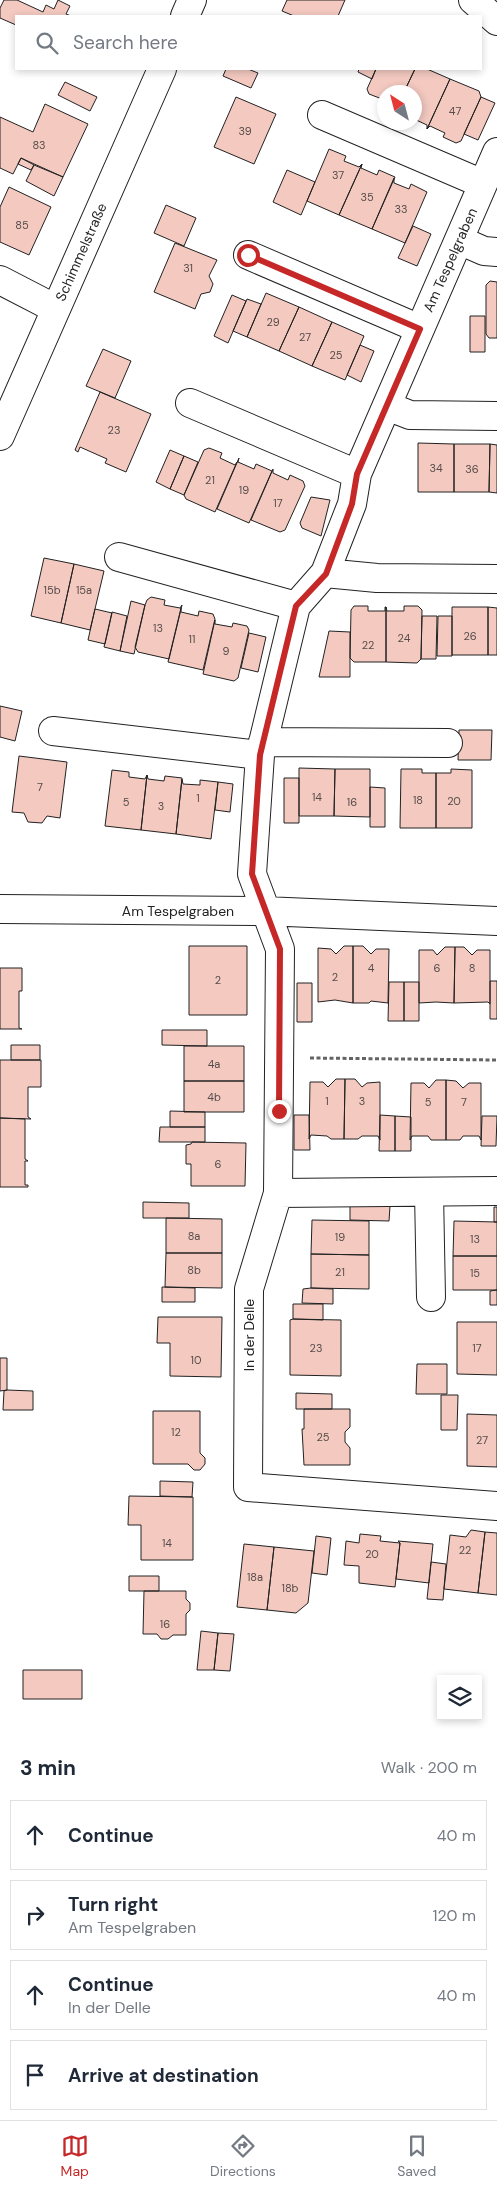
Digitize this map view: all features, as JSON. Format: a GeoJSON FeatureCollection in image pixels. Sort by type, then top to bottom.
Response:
{"type":"FeatureCollection","features":[{"type":"Feature","properties":{"kind":"street"},"geometry":{"type":"LineString","coordinates":[[185,15],[192,0]]}},
{"type":"Feature","properties":{"kind":"street"},"geometry":{"type":"LineString","coordinates":[[473,0],[497,21]]}},
{"type":"Feature","properties":{"kind":"street","name":"Schimmelstraße"},"geometry":{"type":"LineString","coordinates":[[0,436],[162,70]]}},
{"type":"Feature","properties":{"kind":"street"},"geometry":{"type":"LineString","coordinates":[[322,115],[483,184]]}},
{"type":"Feature","properties":{"kind":"street","name":"Am Tespelgraben"},"geometry":{"type":"LineString","coordinates":[[0,909],[264,911],[252,874],[262,749],[296,606],[326,574],[352,504],[357,474],[497,152]]}},
{"type":"Feature","properties":{"kind":"street"},"geometry":{"type":"LineString","coordinates":[[459,240],[484,251],[497,252]]}},
{"type":"Feature","properties":{"kind":"street"},"geometry":{"type":"LineString","coordinates":[[248,255],[420,329]]}},
{"type":"Feature","properties":{"kind":"street"},"geometry":{"type":"LineString","coordinates":[[0,280],[56,309]]}},
{"type":"Feature","properties":{"kind":"street"},"geometry":{"type":"LineString","coordinates":[[190,403],[357,474]]}},
{"type":"Feature","properties":{"kind":"street"},"geometry":{"type":"LineString","coordinates":[[387,406],[410,415],[497,416]]}},
{"type":"Feature","properties":{"kind":"street"},"geometry":{"type":"LineString","coordinates":[[119,557],[296,606]]}},
{"type":"Feature","properties":{"kind":"street"},"geometry":{"type":"LineString","coordinates":[[326,574],[377,578],[497,578]]}},
{"type":"Feature","properties":{"kind":"street"},"geometry":{"type":"LineString","coordinates":[[53,731],[262,749],[448,743]]}},
{"type":"Feature","properties":{"kind":"street"},"geometry":{"type":"LineString","coordinates":[[264,911],[497,921]]}},
{"type":"Feature","properties":{"kind":"street","name":"In der Delle"},"geometry":{"type":"LineString","coordinates":[[264,911],[280,949],[278,1193],[249,1289],[248,1487],[497,1506]]}},
{"type":"Feature","properties":{"kind":"street"},"geometry":{"type":"LineString","coordinates":[[278,1193],[497,1191]]}},
{"type":"Feature","properties":{"kind":"street"},"geometry":{"type":"LineString","coordinates":[[429,1192],[431,1297]]}},
{"type":"Feature","properties":{"kind":"path"},"geometry":{"type":"LineString","coordinates":[[279,1058],[497,1060]]}},
{"type":"Feature","properties":{"kind":"building"},"geometry":{"type":"Polygon","coordinates":[[[4,0],[17,0],[43,12],[46,5],[54,9],[58,0],[70,6],[66,14],[68,15],[15,15],[15,25],[0,18],[0,8],[4,0]]]}},
{"type":"Feature","properties":{"kind":"building"},"geometry":{"type":"Polygon","coordinates":[[[287,0],[345,0],[338,15],[292,15],[282,11],[287,0]]]}},
{"type":"Feature","properties":{"kind":"building"},"geometry":{"type":"Polygon","coordinates":[[[226,70],[250,70],[258,73],[251,88],[223,76],[226,70]]]}},
{"type":"Feature","properties":{"kind":"building"},"geometry":{"type":"Polygon","coordinates":[[[359,70],[376,70],[372,79],[358,72],[359,70]]]}},
{"type":"Feature","properties":{"kind":"building"},"geometry":{"type":"Polygon","coordinates":[[[376,70],[415,70],[407,85],[377,85],[377,97],[369,94],[367,89],[376,70]]]}},
{"type":"Feature","properties":{"kind":"building"},"geometry":{"type":"Polygon","coordinates":[[[415,70],[429,70],[450,79],[427,129],[427,125],[422,123],[422,85],[407,85],[415,70]]]}},
{"type":"Feature","properties":{"kind":"building"},"geometry":{"type":"Polygon","coordinates":[[[450,79],[479,91],[481,97],[461,141],[456,143],[443,137],[445,133],[430,126],[427,129],[450,79]]]}},
{"type":"Feature","properties":{"kind":"building"},"geometry":{"type":"Polygon","coordinates":[[[65,82],[97,97],[90,111],[58,95],[65,82]]]}},
{"type":"Feature","properties":{"kind":"building"},"geometry":{"type":"Polygon","coordinates":[[[236,97],[276,114],[254,164],[214,147],[236,97]]]}},
{"type":"Feature","properties":{"kind":"building"},"geometry":{"type":"Polygon","coordinates":[[[481,97],[495,103],[478,140],[464,134],[481,97]]]}},
{"type":"Feature","properties":{"kind":"building"},"geometry":{"type":"Polygon","coordinates":[[[45,104],[88,124],[63,177],[21,158],[13,174],[0,168],[0,117],[33,132],[45,104]]]}},
{"type":"Feature","properties":{"kind":"building"},"geometry":{"type":"Polygon","coordinates":[[[329,149],[346,156],[344,161],[359,167],[362,164],[339,215],[307,201],[329,149]]]}},
{"type":"Feature","properties":{"kind":"building"},"geometry":{"type":"Polygon","coordinates":[[[21,158],[34,165],[31,170],[18,164],[21,158]]]}},
{"type":"Feature","properties":{"kind":"building"},"geometry":{"type":"Polygon","coordinates":[[[362,164],[361,168],[377,175],[379,170],[395,177],[372,229],[339,215],[362,164]]]}},
{"type":"Feature","properties":{"kind":"building"},"geometry":{"type":"Polygon","coordinates":[[[34,165],[63,177],[54,196],[26,181],[34,165]]]}},
{"type":"Feature","properties":{"kind":"building"},"geometry":{"type":"Polygon","coordinates":[[[287,170],[315,182],[301,215],[273,202],[287,170]]]}},
{"type":"Feature","properties":{"kind":"building"},"geometry":{"type":"Polygon","coordinates":[[[394,178],[394,183],[409,189],[411,184],[427,192],[405,243],[372,229],[394,178]]]}},
{"type":"Feature","properties":{"kind":"building"},"geometry":{"type":"Polygon","coordinates":[[[9,187],[51,207],[29,255],[0,242],[0,207],[9,187]]]}},
{"type":"Feature","properties":{"kind":"building"},"geometry":{"type":"Polygon","coordinates":[[[166,205],[196,218],[184,246],[154,233],[166,205]]]}},
{"type":"Feature","properties":{"kind":"building"},"geometry":{"type":"Polygon","coordinates":[[[413,226],[431,234],[417,266],[398,258],[413,226]]]}},
{"type":"Feature","properties":{"kind":"building"},"geometry":{"type":"Polygon","coordinates":[[[175,243],[217,260],[209,276],[213,284],[210,292],[201,294],[195,309],[154,292],[175,243]]]}},
{"type":"Feature","properties":{"kind":"building"},"geometry":{"type":"Polygon","coordinates":[[[490,281],[497,282],[497,338],[489,338],[486,334],[486,285],[490,281]]]}},
{"type":"Feature","properties":{"kind":"building"},"geometry":{"type":"Polygon","coordinates":[[[266,293],[299,307],[279,351],[247,337],[266,293]]]}},
{"type":"Feature","properties":{"kind":"building"},"geometry":{"type":"Polygon","coordinates":[[[232,295],[246,301],[228,343],[214,336],[232,295]]]}},
{"type":"Feature","properties":{"kind":"building"},"geometry":{"type":"Polygon","coordinates":[[[247,299],[261,304],[247,337],[233,331],[247,299]]]}},
{"type":"Feature","properties":{"kind":"building"},"geometry":{"type":"Polygon","coordinates":[[[299,307],[332,322],[312,366],[279,351],[299,307]]]}},
{"type":"Feature","properties":{"kind":"building"},"geometry":{"type":"Polygon","coordinates":[[[470,316],[485,316],[485,352],[470,352],[470,316]]]}},
{"type":"Feature","properties":{"kind":"building"},"geometry":{"type":"Polygon","coordinates":[[[332,322],[364,336],[345,380],[312,366],[332,322]]]}},
{"type":"Feature","properties":{"kind":"building"},"geometry":{"type":"Polygon","coordinates":[[[360,345],[374,351],[361,382],[347,375],[360,345]]]}},
{"type":"Feature","properties":{"kind":"building"},"geometry":{"type":"Polygon","coordinates":[[[103,349],[131,361],[115,398],[86,386],[103,349]]]}},
{"type":"Feature","properties":{"kind":"building"},"geometry":{"type":"Polygon","coordinates":[[[100,392],[151,414],[126,472],[105,463],[107,459],[80,447],[78,452],[75,450],[100,392]]]}},
{"type":"Feature","properties":{"kind":"building"},"geometry":{"type":"Polygon","coordinates":[[[418,443],[454,444],[454,492],[418,492],[418,443]]]}},
{"type":"Feature","properties":{"kind":"building"},"geometry":{"type":"Polygon","coordinates":[[[454,444],[490,444],[489,492],[454,492],[454,444]]]}},
{"type":"Feature","properties":{"kind":"building"},"geometry":{"type":"Polygon","coordinates":[[[490,444],[497,445],[497,493],[489,492],[490,444]]]}},
{"type":"Feature","properties":{"kind":"building"},"geometry":{"type":"Polygon","coordinates":[[[209,448],[222,453],[220,458],[235,465],[237,462],[215,512],[186,499],[184,495],[204,450],[209,448]]]}},
{"type":"Feature","properties":{"kind":"building"},"geometry":{"type":"Polygon","coordinates":[[[170,450],[184,456],[170,489],[156,482],[170,450]]]}},
{"type":"Feature","properties":{"kind":"building"},"geometry":{"type":"Polygon","coordinates":[[[184,456],[198,462],[184,495],[170,489],[184,456]]]}},
{"type":"Feature","properties":{"kind":"building"},"geometry":{"type":"Polygon","coordinates":[[[239,458],[238,462],[254,469],[256,464],[272,471],[249,523],[217,509],[239,458]]]}},
{"type":"Feature","properties":{"kind":"building"},"geometry":{"type":"Polygon","coordinates":[[[273,469],[273,473],[288,480],[290,475],[303,481],[305,486],[285,530],[280,532],[251,520],[273,469]]]}},
{"type":"Feature","properties":{"kind":"building"},"geometry":{"type":"Polygon","coordinates":[[[311,497],[330,500],[321,536],[302,528],[300,523],[311,497]]]}},
{"type":"Feature","properties":{"kind":"building"},"geometry":{"type":"Polygon","coordinates":[[[44,558],[74,564],[61,623],[31,616],[44,558]]]}},
{"type":"Feature","properties":{"kind":"building"},"geometry":{"type":"Polygon","coordinates":[[[74,564],[104,571],[90,630],[61,623],[74,564]]]}},
{"type":"Feature","properties":{"kind":"building"},"geometry":{"type":"Polygon","coordinates":[[[151,597],[165,600],[164,605],[180,608],[182,605],[169,659],[138,652],[135,647],[145,605],[151,597]]]}},
{"type":"Feature","properties":{"kind":"building"},"geometry":{"type":"Polygon","coordinates":[[[131,601],[145,605],[134,654],[120,651],[131,601]]]}},
{"type":"Feature","properties":{"kind":"building"},"geometry":{"type":"Polygon","coordinates":[[[354,606],[368,606],[368,611],[385,611],[386,607],[386,662],[354,662],[350,658],[351,610],[354,606]]]}},
{"type":"Feature","properties":{"kind":"building"},"geometry":{"type":"Polygon","coordinates":[[[404,606],[418,606],[422,610],[421,659],[417,663],[386,662],[386,607],[387,611],[404,611],[404,606]]]}},
{"type":"Feature","properties":{"kind":"building"},"geometry":{"type":"Polygon","coordinates":[[[452,607],[488,607],[488,655],[452,655],[452,607]]]}},
{"type":"Feature","properties":{"kind":"building"},"geometry":{"type":"Polygon","coordinates":[[[488,607],[497,608],[497,655],[488,655],[488,607]]]}},
{"type":"Feature","properties":{"kind":"building"},"geometry":{"type":"Polygon","coordinates":[[[181,608],[181,612],[198,616],[199,611],[213,614],[215,619],[203,670],[168,662],[181,608]]]}},
{"type":"Feature","properties":{"kind":"building"},"geometry":{"type":"Polygon","coordinates":[[[95,609],[112,613],[105,644],[88,640],[95,609]]]}},
{"type":"Feature","properties":{"kind":"building"},"geometry":{"type":"Polygon","coordinates":[[[112,612],[127,616],[120,651],[104,647],[112,612]]]}},
{"type":"Feature","properties":{"kind":"building"},"geometry":{"type":"Polygon","coordinates":[[[422,616],[437,616],[436,659],[421,659],[422,616]]]}},
{"type":"Feature","properties":{"kind":"building"},"geometry":{"type":"Polygon","coordinates":[[[438,616],[452,616],[452,656],[437,656],[438,616]]]}},
{"type":"Feature","properties":{"kind":"building"},"geometry":{"type":"Polygon","coordinates":[[[215,620],[215,624],[232,627],[233,623],[247,626],[249,630],[238,678],[234,681],[203,674],[215,620]]]}},
{"type":"Feature","properties":{"kind":"building"},"geometry":{"type":"Polygon","coordinates":[[[329,631],[350,632],[350,677],[319,677],[329,631]]]}},
{"type":"Feature","properties":{"kind":"building"},"geometry":{"type":"Polygon","coordinates":[[[249,633],[266,637],[258,672],[241,668],[249,633]]]}},
{"type":"Feature","properties":{"kind":"building"},"geometry":{"type":"Polygon","coordinates":[[[0,706],[22,711],[15,741],[0,737],[0,706]]]}},
{"type":"Feature","properties":{"kind":"building"},"geometry":{"type":"Polygon","coordinates":[[[459,730],[492,730],[491,760],[458,760],[459,730]]]}},
{"type":"Feature","properties":{"kind":"building"},"geometry":{"type":"Polygon","coordinates":[[[19,756],[67,762],[60,818],[47,816],[42,823],[28,822],[24,813],[12,812],[19,756]]]}},
{"type":"Feature","properties":{"kind":"building"},"geometry":{"type":"Polygon","coordinates":[[[299,768],[335,769],[334,816],[299,816],[299,768]]]}},
{"type":"Feature","properties":{"kind":"building"},"geometry":{"type":"Polygon","coordinates":[[[335,769],[370,769],[370,817],[334,816],[335,769]]]}},
{"type":"Feature","properties":{"kind":"building"},"geometry":{"type":"Polygon","coordinates":[[[401,769],[422,769],[422,773],[436,773],[436,828],[400,828],[401,769]]]}},
{"type":"Feature","properties":{"kind":"building"},"geometry":{"type":"Polygon","coordinates":[[[451,769],[472,770],[472,828],[436,828],[436,773],[451,773],[451,769]]]}},
{"type":"Feature","properties":{"kind":"building"},"geometry":{"type":"Polygon","coordinates":[[[112,770],[129,772],[129,777],[145,779],[147,775],[141,830],[105,826],[112,770]]]}},
{"type":"Feature","properties":{"kind":"building"},"geometry":{"type":"Polygon","coordinates":[[[147,775],[148,779],[164,781],[165,776],[182,778],[176,834],[141,830],[147,775]]]}},
{"type":"Feature","properties":{"kind":"building"},"geometry":{"type":"Polygon","coordinates":[[[284,778],[299,778],[299,823],[284,823],[284,778]]]}},
{"type":"Feature","properties":{"kind":"building"},"geometry":{"type":"Polygon","coordinates":[[[182,779],[183,784],[200,785],[200,780],[218,782],[211,839],[176,834],[182,779]]]}},
{"type":"Feature","properties":{"kind":"building"},"geometry":{"type":"Polygon","coordinates":[[[218,782],[233,784],[230,812],[215,810],[218,782]]]}},
{"type":"Feature","properties":{"kind":"building"},"geometry":{"type":"Polygon","coordinates":[[[370,787],[385,788],[385,827],[370,827],[370,787]]]}},
{"type":"Feature","properties":{"kind":"building"},"geometry":{"type":"Polygon","coordinates":[[[189,946],[247,946],[247,1015],[189,1015],[189,946]]]}},
{"type":"Feature","properties":{"kind":"building"},"geometry":{"type":"Polygon","coordinates":[[[344,946],[353,946],[353,1003],[335,1000],[318,1002],[318,948],[331,949],[336,954],[344,946]]]}},
{"type":"Feature","properties":{"kind":"building"},"geometry":{"type":"Polygon","coordinates":[[[353,946],[363,946],[371,954],[376,949],[389,949],[388,1003],[371,1001],[369,1003],[353,1003],[353,946]]]}},
{"type":"Feature","properties":{"kind":"building"},"geometry":{"type":"Polygon","coordinates":[[[445,947],[455,947],[454,1003],[419,1003],[419,950],[433,950],[437,955],[445,947]]]}},
{"type":"Feature","properties":{"kind":"building"},"geometry":{"type":"Polygon","coordinates":[[[455,947],[464,947],[472,955],[477,950],[490,950],[490,1004],[488,1002],[454,1003],[455,947]]]}},
{"type":"Feature","properties":{"kind":"building"},"geometry":{"type":"Polygon","coordinates":[[[0,968],[22,968],[22,991],[19,991],[19,1028],[22,1029],[0,1029],[0,968]]]}},
{"type":"Feature","properties":{"kind":"building"},"geometry":{"type":"Polygon","coordinates":[[[490,981],[497,981],[497,1019],[490,1019],[490,981]]]}},
{"type":"Feature","properties":{"kind":"building"},"geometry":{"type":"Polygon","coordinates":[[[389,982],[404,982],[404,1021],[388,1021],[389,982]]]}},
{"type":"Feature","properties":{"kind":"building"},"geometry":{"type":"Polygon","coordinates":[[[404,982],[419,982],[419,1021],[404,1021],[404,982]]]}},
{"type":"Feature","properties":{"kind":"building"},"geometry":{"type":"Polygon","coordinates":[[[297,983],[312,983],[312,1022],[297,1022],[297,983]]]}},
{"type":"Feature","properties":{"kind":"building"},"geometry":{"type":"Polygon","coordinates":[[[162,1030],[207,1030],[207,1046],[162,1045],[162,1030]]]}},
{"type":"Feature","properties":{"kind":"building"},"geometry":{"type":"Polygon","coordinates":[[[11,1045],[40,1045],[40,1060],[11,1060],[11,1045]]]}},
{"type":"Feature","properties":{"kind":"building"},"geometry":{"type":"Polygon","coordinates":[[[184,1046],[244,1046],[244,1081],[184,1081],[184,1046]]]}},
{"type":"Feature","properties":{"kind":"building"},"geometry":{"type":"Polygon","coordinates":[[[0,1060],[41,1060],[41,1087],[28,1087],[28,1117],[31,1119],[0,1118],[0,1060]]]}},
{"type":"Feature","properties":{"kind":"building"},"geometry":{"type":"Polygon","coordinates":[[[336,1079],[345,1079],[344,1139],[331,1139],[327,1136],[311,1135],[309,1139],[310,1082],[323,1082],[328,1087],[336,1079]]]}},
{"type":"Feature","properties":{"kind":"building"},"geometry":{"type":"Polygon","coordinates":[[[345,1079],[355,1079],[362,1087],[367,1083],[380,1082],[380,1140],[378,1136],[344,1139],[345,1079]]]}},
{"type":"Feature","properties":{"kind":"building"},"geometry":{"type":"Polygon","coordinates":[[[436,1080],[446,1080],[446,1140],[431,1140],[428,1136],[412,1136],[410,1140],[411,1083],[424,1083],[429,1088],[436,1080]]]}},
{"type":"Feature","properties":{"kind":"building"},"geometry":{"type":"Polygon","coordinates":[[[446,1080],[456,1081],[463,1088],[469,1083],[481,1083],[481,1140],[479,1136],[463,1136],[460,1140],[446,1140],[446,1080]]]}},
{"type":"Feature","properties":{"kind":"building"},"geometry":{"type":"Polygon","coordinates":[[[184,1081],[244,1081],[244,1112],[184,1112],[184,1081]]]}},
{"type":"Feature","properties":{"kind":"building"},"geometry":{"type":"Polygon","coordinates":[[[170,1111],[205,1112],[205,1127],[170,1127],[170,1111]]]}},
{"type":"Feature","properties":{"kind":"building"},"geometry":{"type":"Polygon","coordinates":[[[294,1115],[309,1115],[310,1150],[294,1150],[294,1115]]]}},
{"type":"Feature","properties":{"kind":"building"},"geometry":{"type":"Polygon","coordinates":[[[380,1115],[395,1116],[395,1151],[379,1151],[380,1115]]]}},
{"type":"Feature","properties":{"kind":"building"},"geometry":{"type":"Polygon","coordinates":[[[395,1116],[411,1117],[411,1151],[395,1151],[395,1116]]]}},
{"type":"Feature","properties":{"kind":"building"},"geometry":{"type":"Polygon","coordinates":[[[482,1116],[497,1116],[496,1146],[481,1146],[482,1116]]]}},
{"type":"Feature","properties":{"kind":"building"},"geometry":{"type":"Polygon","coordinates":[[[0,1118],[25,1119],[25,1159],[28,1161],[25,1161],[25,1185],[28,1185],[28,1187],[0,1187],[0,1118]]]}},
{"type":"Feature","properties":{"kind":"building"},"geometry":{"type":"Polygon","coordinates":[[[160,1127],[205,1127],[205,1142],[159,1142],[160,1127]]]}},
{"type":"Feature","properties":{"kind":"building"},"geometry":{"type":"Polygon","coordinates":[[[192,1142],[246,1143],[245,1186],[191,1186],[191,1164],[186,1164],[186,1145],[192,1142]]]}},
{"type":"Feature","properties":{"kind":"building"},"geometry":{"type":"Polygon","coordinates":[[[143,1202],[189,1203],[189,1218],[143,1218],[143,1202]]]}},
{"type":"Feature","properties":{"kind":"building"},"geometry":{"type":"Polygon","coordinates":[[[350,1205],[390,1206],[389,1221],[350,1220],[350,1205]]]}},
{"type":"Feature","properties":{"kind":"building"},"geometry":{"type":"Polygon","coordinates":[[[494,1207],[497,1207],[497,1222],[494,1222],[494,1207]]]}},
{"type":"Feature","properties":{"kind":"building"},"geometry":{"type":"Polygon","coordinates":[[[166,1218],[222,1219],[222,1253],[166,1253],[166,1218]]]}},
{"type":"Feature","properties":{"kind":"building"},"geometry":{"type":"Polygon","coordinates":[[[312,1220],[369,1221],[369,1255],[311,1254],[312,1220]]]}},
{"type":"Feature","properties":{"kind":"building"},"geometry":{"type":"Polygon","coordinates":[[[454,1221],[497,1222],[497,1256],[453,1256],[454,1221]]]}},
{"type":"Feature","properties":{"kind":"building"},"geometry":{"type":"Polygon","coordinates":[[[166,1253],[222,1253],[222,1288],[165,1287],[166,1253]]]}},
{"type":"Feature","properties":{"kind":"building"},"geometry":{"type":"Polygon","coordinates":[[[311,1254],[369,1255],[369,1289],[311,1288],[311,1254]]]}},
{"type":"Feature","properties":{"kind":"building"},"geometry":{"type":"Polygon","coordinates":[[[453,1256],[497,1256],[497,1290],[453,1290],[453,1256]]]}},
{"type":"Feature","properties":{"kind":"building"},"geometry":{"type":"Polygon","coordinates":[[[162,1287],[195,1288],[195,1302],[162,1302],[162,1287]]]}},
{"type":"Feature","properties":{"kind":"building"},"geometry":{"type":"Polygon","coordinates":[[[303,1289],[333,1289],[333,1304],[302,1303],[303,1289]]]}},
{"type":"Feature","properties":{"kind":"building"},"geometry":{"type":"Polygon","coordinates":[[[497,1290],[497,1305],[490,1305],[490,1291],[497,1290]]]}},
{"type":"Feature","properties":{"kind":"building"},"geometry":{"type":"Polygon","coordinates":[[[293,1304],[323,1304],[323,1320],[293,1319],[293,1304]]]}},
{"type":"Feature","properties":{"kind":"building"},"geometry":{"type":"Polygon","coordinates":[[[158,1317],[222,1317],[221,1377],[170,1376],[170,1343],[157,1343],[158,1317]]]}},
{"type":"Feature","properties":{"kind":"building"},"geometry":{"type":"Polygon","coordinates":[[[290,1320],[341,1320],[341,1376],[290,1375],[290,1320]]]}},
{"type":"Feature","properties":{"kind":"building"},"geometry":{"type":"Polygon","coordinates":[[[457,1322],[497,1322],[497,1375],[457,1374],[457,1322]]]}},
{"type":"Feature","properties":{"kind":"building"},"geometry":{"type":"Polygon","coordinates":[[[0,1358],[7,1358],[7,1390],[0,1391],[0,1358]]]}},
{"type":"Feature","properties":{"kind":"building"},"geometry":{"type":"Polygon","coordinates":[[[417,1364],[447,1364],[447,1394],[416,1394],[417,1364]]]}},
{"type":"Feature","properties":{"kind":"building"},"geometry":{"type":"Polygon","coordinates":[[[4,1391],[33,1391],[33,1410],[3,1410],[4,1391]]]}},
{"type":"Feature","properties":{"kind":"building"},"geometry":{"type":"Polygon","coordinates":[[[296,1393],[332,1394],[332,1409],[296,1409],[296,1393]]]}},
{"type":"Feature","properties":{"kind":"building"},"geometry":{"type":"Polygon","coordinates":[[[441,1395],[458,1395],[457,1430],[441,1430],[441,1395]]]}},
{"type":"Feature","properties":{"kind":"building"},"geometry":{"type":"Polygon","coordinates":[[[304,1409],[350,1409],[350,1427],[345,1432],[345,1442],[350,1448],[350,1465],[304,1465],[302,1429],[304,1429],[304,1409]]]}},
{"type":"Feature","properties":{"kind":"building"},"geometry":{"type":"Polygon","coordinates":[[[153,1411],[200,1411],[200,1453],[205,1458],[205,1464],[200,1470],[194,1470],[188,1464],[153,1464],[153,1411]]]}},
{"type":"Feature","properties":{"kind":"building"},"geometry":{"type":"Polygon","coordinates":[[[467,1414],[497,1415],[497,1467],[467,1466],[467,1414]]]}},
{"type":"Feature","properties":{"kind":"building"},"geometry":{"type":"Polygon","coordinates":[[[160,1481],[193,1482],[192,1497],[160,1496],[160,1481]]]}},
{"type":"Feature","properties":{"kind":"building"},"geometry":{"type":"Polygon","coordinates":[[[129,1496],[193,1497],[193,1560],[141,1560],[141,1525],[128,1525],[129,1496]]]}},
{"type":"Feature","properties":{"kind":"building"},"geometry":{"type":"Polygon","coordinates":[[[471,1530],[485,1532],[478,1593],[444,1589],[450,1535],[466,1537],[471,1530]]]}},
{"type":"Feature","properties":{"kind":"building"},"geometry":{"type":"Polygon","coordinates":[[[485,1532],[497,1533],[497,1595],[478,1593],[485,1532]]]}},
{"type":"Feature","properties":{"kind":"building"},"geometry":{"type":"Polygon","coordinates":[[[360,1534],[381,1536],[380,1541],[400,1543],[395,1587],[359,1583],[359,1566],[344,1565],[346,1541],[359,1543],[360,1534]]]}},
{"type":"Feature","properties":{"kind":"building"},"geometry":{"type":"Polygon","coordinates":[[[316,1536],[331,1538],[327,1575],[312,1573],[316,1536]]]}},
{"type":"Feature","properties":{"kind":"building"},"geometry":{"type":"Polygon","coordinates":[[[398,1541],[433,1544],[429,1583],[396,1579],[400,1543],[398,1541]]]}},
{"type":"Feature","properties":{"kind":"building"},"geometry":{"type":"Polygon","coordinates":[[[244,1544],[274,1547],[267,1610],[237,1607],[244,1544]]]}},
{"type":"Feature","properties":{"kind":"building"},"geometry":{"type":"Polygon","coordinates":[[[274,1547],[314,1551],[308,1603],[296,1613],[267,1610],[274,1547]]]}},
{"type":"Feature","properties":{"kind":"building"},"geometry":{"type":"Polygon","coordinates":[[[431,1562],[446,1564],[443,1600],[427,1599],[431,1562]]]}},
{"type":"Feature","properties":{"kind":"building"},"geometry":{"type":"Polygon","coordinates":[[[129,1576],[159,1576],[159,1591],[129,1591],[129,1576]]]}},
{"type":"Feature","properties":{"kind":"building"},"geometry":{"type":"Polygon","coordinates":[[[144,1591],[186,1591],[186,1599],[190,1603],[190,1610],[186,1614],[186,1635],[173,1635],[168,1639],[161,1639],[157,1634],[143,1634],[144,1591]]]}},
{"type":"Feature","properties":{"kind":"building"},"geometry":{"type":"Polygon","coordinates":[[[201,1631],[218,1633],[214,1670],[197,1670],[201,1631]]]}},
{"type":"Feature","properties":{"kind":"building"},"geometry":{"type":"Polygon","coordinates":[[[218,1633],[234,1634],[230,1671],[214,1670],[218,1633]]]}},
{"type":"Feature","properties":{"kind":"building"},"geometry":{"type":"Polygon","coordinates":[[[23,1670],[82,1670],[82,1699],[23,1699],[23,1670]]]}},
{"type":"Feature","properties":{"kind":"route"},"geometry":{"type":"LineString","coordinates":[[248,255],[420,329],[357,474],[352,504],[326,574],[296,606],[260,755],[252,874],[264,911],[280,949],[279,1111]]}}]}
